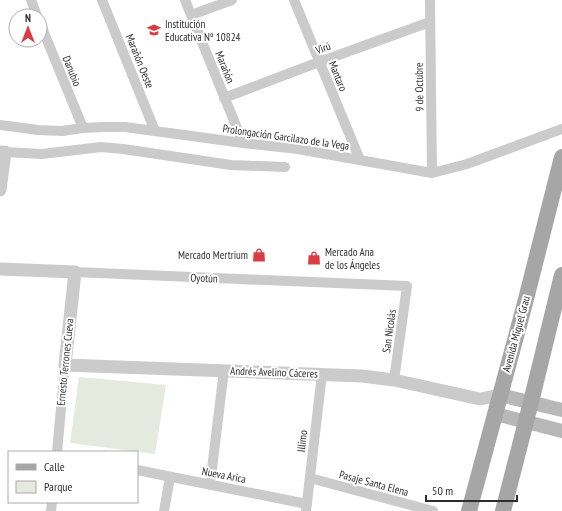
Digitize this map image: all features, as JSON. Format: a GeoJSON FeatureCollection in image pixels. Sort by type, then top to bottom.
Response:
{"type":"FeatureCollection","features":[{"type":"Feature","properties":{"kind":"main road","name":"Avenida Miguel Grau"},"geometry":{"type":"LineString","coordinates":[[469,511],[527,296],[562,157]]}},
{"type":"Feature","properties":{"kind":"main road"},"geometry":{"type":"LineString","coordinates":[[503,511],[562,275]]}},
{"type":"Feature","properties":{"kind":"main road"},"geometry":{"type":"LineString","coordinates":[[500,395],[562,410]]}},
{"type":"Feature","properties":{"kind":"main road"},"geometry":{"type":"LineString","coordinates":[[495,414],[562,431]]}},
{"type":"Feature","properties":{"kind":"street","name":"Marañón Oeste"},"geometry":{"type":"LineString","coordinates":[[102,0],[155,131]]}},
{"type":"Feature","properties":{"kind":"street","name":"Marañón"},"geometry":{"type":"LineString","coordinates":[[185,0],[242,143]]}},
{"type":"Feature","properties":{"kind":"street"},"geometry":{"type":"LineString","coordinates":[[191,15],[232,0]]}},
{"type":"Feature","properties":{"kind":"street","name":"Mantaro"},"geometry":{"type":"LineString","coordinates":[[294,0],[360,160]]}},
{"type":"Feature","properties":{"kind":"street","name":"9 de Octubre"},"geometry":{"type":"LineString","coordinates":[[430,0],[432,173]]}},
{"type":"Feature","properties":{"kind":"street","name":"Virú"},"geometry":{"type":"LineString","coordinates":[[224,98],[430,22]]}},
{"type":"Feature","properties":{"kind":"street","name":"Danubio"},"geometry":{"type":"LineString","coordinates":[[48,43],[83,128]]}},
{"type":"Feature","properties":{"kind":"street","name":"Prolongación Garcilazo de la Vega"},"geometry":{"type":"LineString","coordinates":[[0,125],[38,130],[62,131],[83,128],[125,127],[298,149],[432,173],[467,164],[562,129]]}},
{"type":"Feature","properties":{"kind":"street"},"geometry":{"type":"LineString","coordinates":[[0,190],[2,152],[42,154],[101,147],[231,165],[285,167]]}},
{"type":"Feature","properties":{"kind":"street","name":"Oyotún"},"geometry":{"type":"LineString","coordinates":[[0,269],[407,286]]}},
{"type":"Feature","properties":{"kind":"street","name":"Ernesto Terrones Cueva"},"geometry":{"type":"LineString","coordinates":[[57,451],[75,272]]}},
{"type":"Feature","properties":{"kind":"street","name":"San Nicolás"},"geometry":{"type":"LineString","coordinates":[[394,380],[407,286]]}},
{"type":"Feature","properties":{"kind":"street","name":"Andrés Avelino Cáceres"},"geometry":{"type":"LineString","coordinates":[[65,365],[362,376],[394,380],[480,399],[500,395]]}},
{"type":"Feature","properties":{"kind":"street"},"geometry":{"type":"LineString","coordinates":[[210,485],[224,370]]}},
{"type":"Feature","properties":{"kind":"street","name":"Illimo"},"geometry":{"type":"LineString","coordinates":[[306,507],[322,374]]}},
{"type":"Feature","properties":{"kind":"street"},"geometry":{"type":"LineString","coordinates":[[480,399],[495,414]]}},
{"type":"Feature","properties":{"kind":"street","name":"Nueva Arica"},"geometry":{"type":"LineString","coordinates":[[138,470],[306,507]]}},
{"type":"Feature","properties":{"kind":"street"},"geometry":{"type":"LineString","coordinates":[[164,511],[170,477]]}},
{"type":"Feature","properties":{"kind":"street","name":"Pasaje Santa Elena"},"geometry":{"type":"LineString","coordinates":[[310,478],[433,511]]}},
{"type":"Feature","properties":{"kind":"green space"},"geometry":{"type":"Polygon","coordinates":[[[79,377],[166,385],[155,454],[70,443],[79,377]]]}},
{"type":"Feature","properties":{"kind":"place","name":"Institución Educativa Nº 10824"},"geometry":{"type":"Point","coordinates":[154,30]}},
{"type":"Feature","properties":{"kind":"place","name":"Mercado Mertrium"},"geometry":{"type":"Point","coordinates":[259,255]}},
{"type":"Feature","properties":{"kind":"place","name":"Mercado Ana de los Ángeles"},"geometry":{"type":"Point","coordinates":[314,258]}}]}
